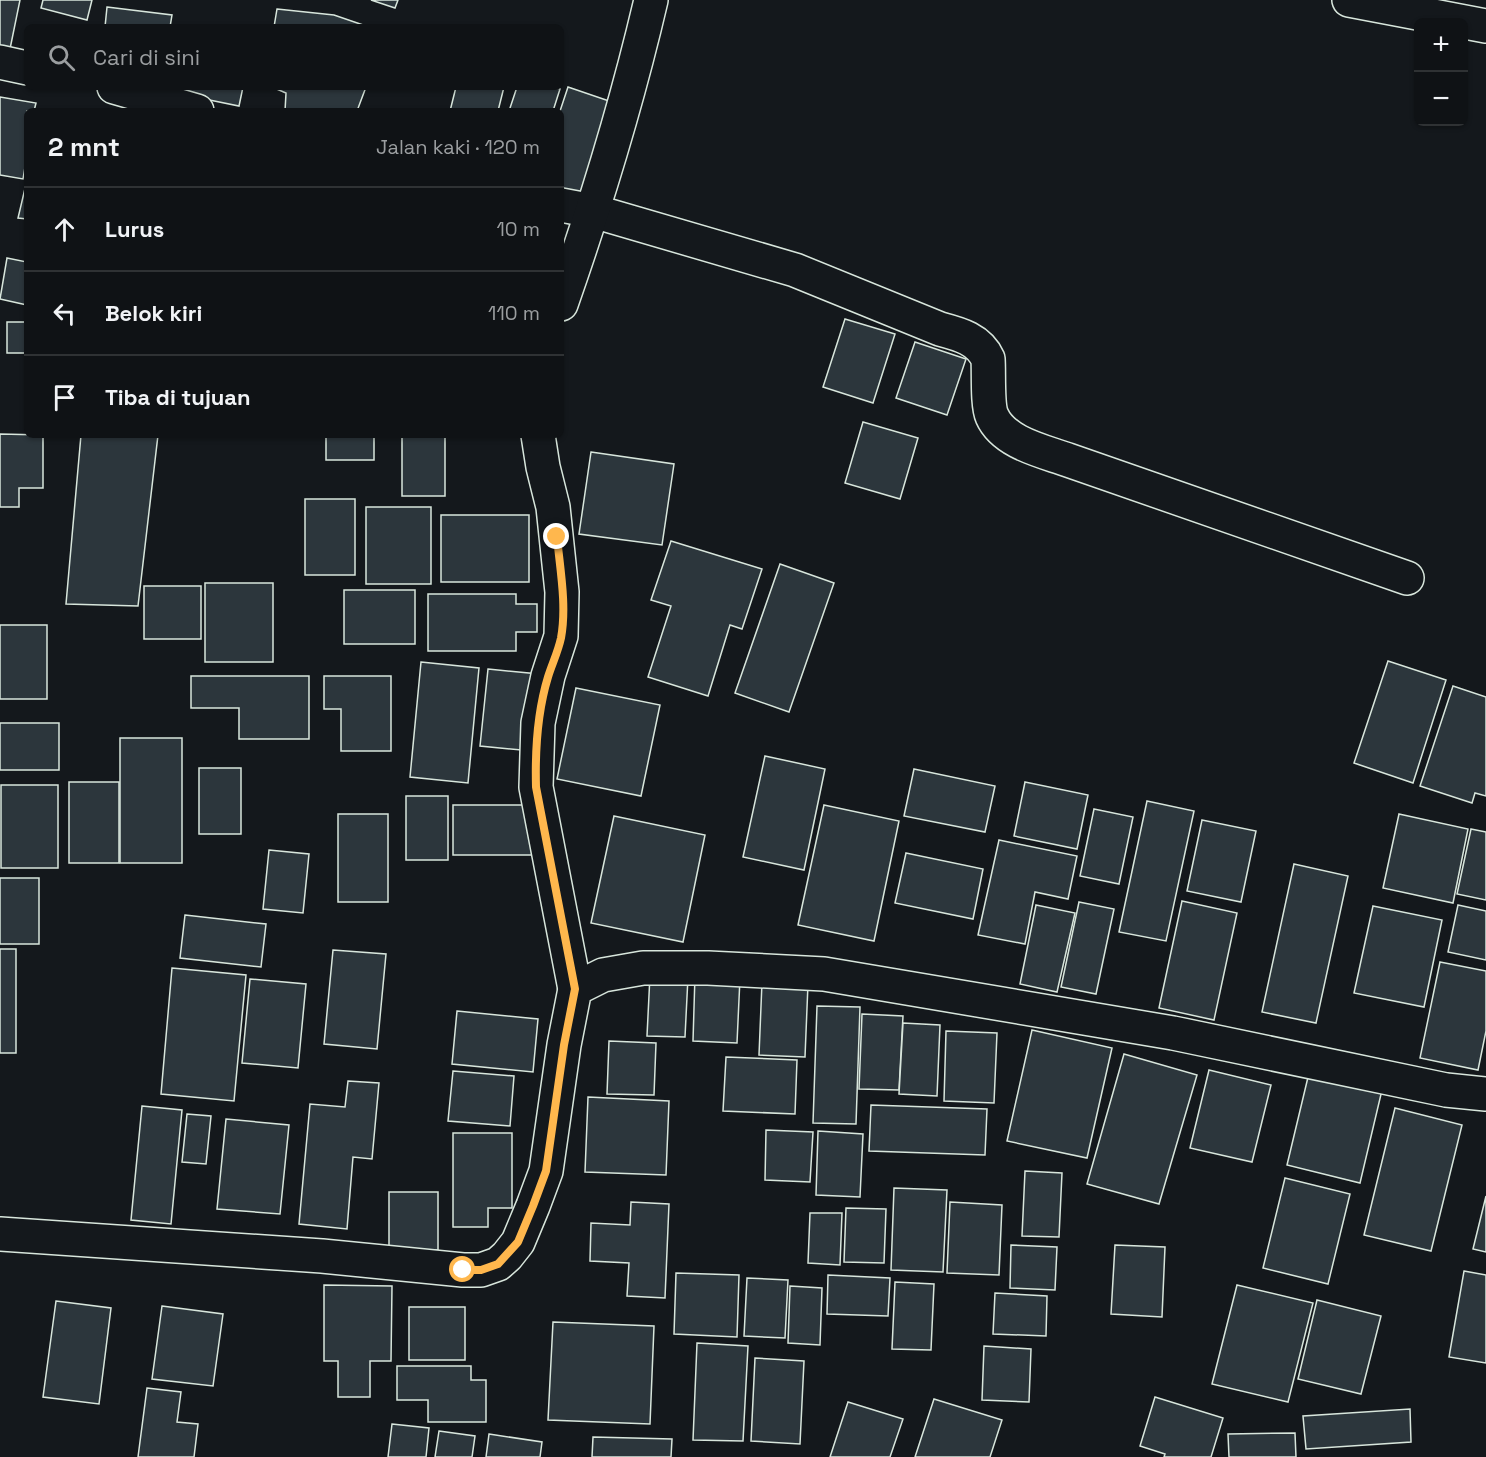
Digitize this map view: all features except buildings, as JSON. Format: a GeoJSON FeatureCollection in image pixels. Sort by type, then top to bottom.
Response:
{"type":"FeatureCollection","features":[{"type":"Feature","properties":{"kind":"street"},"geometry":{"type":"LineString","coordinates":[[564,294],[593,211],[634,72],[651,0]]}},
{"type":"Feature","properties":{"kind":"street"},"geometry":{"type":"LineString","coordinates":[[1349,0],[1486,26]]}},
{"type":"Feature","properties":{"kind":"street"},"geometry":{"type":"LineString","coordinates":[[0,62],[24,67]]}},
{"type":"Feature","properties":{"kind":"street"},"geometry":{"type":"LineString","coordinates":[[116,96],[181,108]]}},
{"type":"Feature","properties":{"kind":"street"},"geometry":{"type":"LineString","coordinates":[[564,206],[593,211],[795,270],[940,329],[964,336],[985,351],[988,358],[991,414],[999,426],[1027,445],[1407,578]]}},
{"type":"Feature","properties":{"kind":"street"},"geometry":{"type":"LineString","coordinates":[[0,1234],[322,1256],[463,1270],[481,1270],[498,1264],[518,1242],[546,1171],[564,1045],[575,989],[536,787],[538,723],[548,676],[561,636],[562,592],[553,507],[538,438]]}},
{"type":"Feature","properties":{"kind":"street"},"geometry":{"type":"LineString","coordinates":[[575,989],[603,975],[643,968],[708,968],[824,974],[1173,1032],[1446,1090],[1486,1094]]}},
{"type":"Feature","properties":{"kind":"route"},"geometry":{"type":"LineString","coordinates":[[463,1270],[481,1270],[498,1264],[507,1256],[518,1242],[533,1206],[546,1171],[564,1045],[575,989],[536,787],[538,723],[548,676],[556,658],[561,636],[562,592],[557,537]]}}]}
